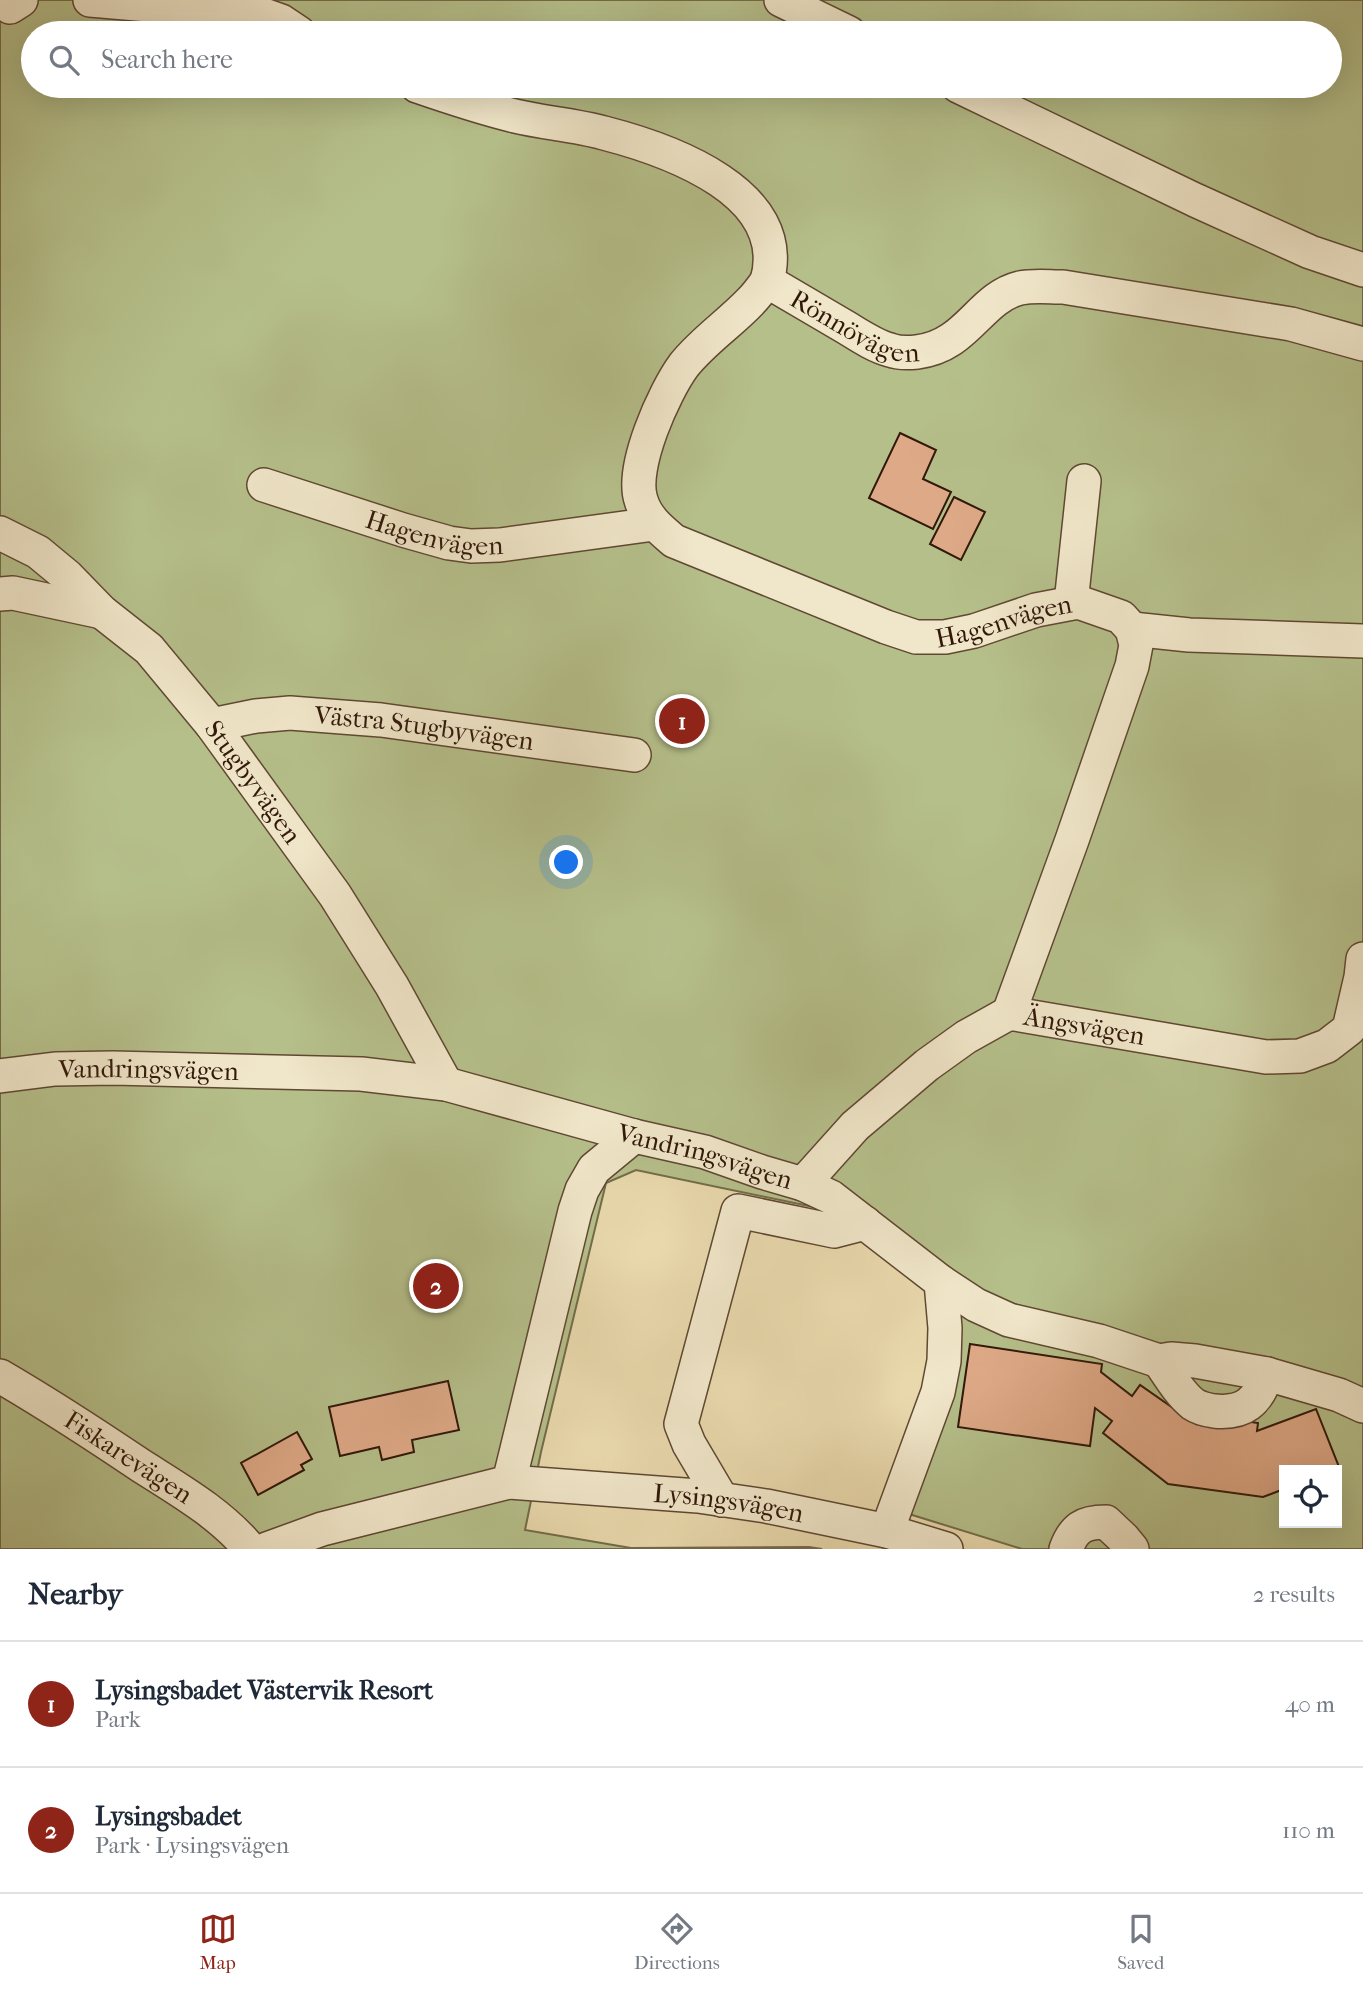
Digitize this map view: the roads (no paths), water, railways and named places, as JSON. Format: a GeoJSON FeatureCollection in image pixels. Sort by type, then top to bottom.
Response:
{"type":"FeatureCollection","features":[{"type":"Feature","properties":{"kind":"street"},"geometry":{"type":"LineString","coordinates":[[90,0],[269,8],[281,21]]}},
{"type":"Feature","properties":{"kind":"street"},"geometry":{"type":"LineString","coordinates":[[781,0],[824,21]]}},
{"type":"Feature","properties":{"kind":"street","name":"Rönnövägen"},"geometry":{"type":"LineString","coordinates":[[456,98],[514,116],[603,132],[651,146],[705,171],[739,194],[757,214],[766,230],[771,251],[772,267],[767,281],[871,342],[890,350],[908,353],[930,351],[963,332],[1000,298],[1018,288],[1040,286],[1063,287],[1291,324],[1363,344]]}},
{"type":"Feature","properties":{"kind":"street"},"geometry":{"type":"LineString","coordinates":[[983,98],[1195,200],[1310,252],[1363,270]]}},
{"type":"Feature","properties":{"kind":"street","name":"Hagenvägen"},"geometry":{"type":"LineString","coordinates":[[767,281],[750,303],[708,339],[685,365],[660,409],[643,458],[637,486],[641,503],[654,524],[674,541],[916,637],[946,637],[974,631],[1037,610],[1078,602],[1121,617],[1132,629]]}},
{"type":"Feature","properties":{"kind":"street"},"geometry":{"type":"LineString","coordinates":[[1071,603],[1084,481]]}},
{"type":"Feature","properties":{"kind":"street","name":"Hagenvägen"},"geometry":{"type":"LineString","coordinates":[[264,485],[403,530],[449,543],[471,546],[500,545],[654,524]]}},
{"type":"Feature","properties":{"kind":"street","name":"Stugbyvägen"},"geometry":{"type":"LineString","coordinates":[[0,533],[38,552],[102,612],[149,649],[212,725],[335,894],[392,986],[446,1084]]}},
{"type":"Feature","properties":{"kind":"street"},"geometry":{"type":"LineString","coordinates":[[0,594],[13,593],[102,612]]}},
{"type":"Feature","properties":{"kind":"street"},"geometry":{"type":"LineString","coordinates":[[1009,1013],[1132,666],[1136,645],[1132,629],[1189,635],[1363,641]]}},
{"type":"Feature","properties":{"kind":"street","name":"Västra Stugbyvägen"},"geometry":{"type":"LineString","coordinates":[[212,725],[256,716],[303,714],[380,720],[634,755]]}},
{"type":"Feature","properties":{"kind":"street","name":"Ängsvägen"},"geometry":{"type":"LineString","coordinates":[[803,1184],[855,1125],[927,1065],[966,1037],[1009,1013],[1266,1057],[1300,1056],[1327,1046],[1356,1028],[1363,959]]}},
{"type":"Feature","properties":{"kind":"street","name":"Vandringsvägen"},"geometry":{"type":"LineString","coordinates":[[0,1076],[55,1069],[113,1068],[361,1074],[446,1084],[634,1136],[705,1152],[803,1184],[831,1197],[976,1306],[1009,1320],[1099,1341],[1158,1361],[1195,1361],[1267,1374],[1339,1395],[1363,1406]]}},
{"type":"Feature","properties":{"kind":"street"},"geometry":{"type":"LineString","coordinates":[[509,1482],[571,1224],[582,1190],[594,1169],[634,1136]]}},
{"type":"Feature","properties":{"kind":"street"},"geometry":{"type":"LineString","coordinates":[[722,1500],[689,1444],[681,1424],[738,1211],[834,1231],[865,1223]]}},
{"type":"Feature","properties":{"kind":"street"},"geometry":{"type":"LineString","coordinates":[[887,1531],[938,1392],[944,1361],[945,1328],[941,1282]]}},
{"type":"Feature","properties":{"kind":"street"},"geometry":{"type":"LineString","coordinates":[[1158,1361],[1177,1387],[1194,1404],[1205,1410],[1235,1411],[1248,1405],[1262,1390],[1267,1374]]}},
{"type":"Feature","properties":{"kind":"street","name":"Fiskarevägen"},"geometry":{"type":"LineString","coordinates":[[0,1376],[39,1398],[209,1510],[250,1549]]}},
{"type":"Feature","properties":{"kind":"street","name":"Lysingsvägen"},"geometry":{"type":"LineString","coordinates":[[267,1549],[322,1529],[509,1482],[766,1506],[887,1531],[946,1549]]}},
{"type":"Feature","properties":{"kind":"street"},"geometry":{"type":"LineString","coordinates":[[1066,1549],[1072,1534],[1082,1527],[1092,1522],[1105,1522],[1132,1549]]}},
{"type":"Feature","properties":{"kind":"place","name":"Lysingsbadet Västervik Resort"},"geometry":{"type":"Point","coordinates":[682,721]}},
{"type":"Feature","properties":{"kind":"place","name":"Lysingsbadet"},"geometry":{"type":"Point","coordinates":[436,1286]}}]}
